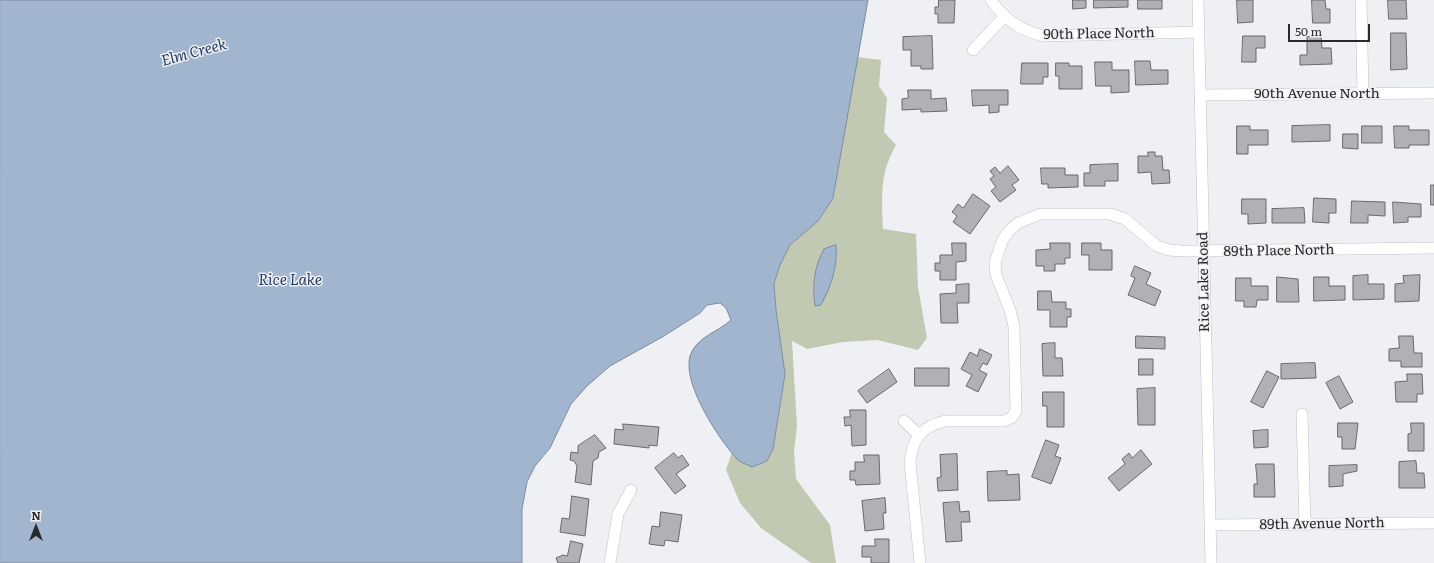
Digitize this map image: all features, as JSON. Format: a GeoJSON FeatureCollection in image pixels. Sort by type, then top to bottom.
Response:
{"type":"FeatureCollection","features":[{"type":"Feature","properties":{"kind":"street","name":"90th Place North"},"geometry":{"type":"LineString","coordinates":[[991,0],[1004,17],[1016,26],[1030,33],[1044,36],[1199,32]]}},
{"type":"Feature","properties":{"kind":"street","name":"Rice Lake Road"},"geometry":{"type":"LineString","coordinates":[[1198,0],[1211,563]]}},
{"type":"Feature","properties":{"kind":"street"},"geometry":{"type":"LineString","coordinates":[[1361,0],[1363,94]]}},
{"type":"Feature","properties":{"kind":"street"},"geometry":{"type":"LineString","coordinates":[[973,50],[1004,17]]}},
{"type":"Feature","properties":{"kind":"street","name":"90th Avenue North"},"geometry":{"type":"LineString","coordinates":[[1201,95],[1434,93]]}},
{"type":"Feature","properties":{"kind":"street","name":"89th Place North"},"geometry":{"type":"LineString","coordinates":[[919,435],[938,423],[1004,421],[1011,418],[1016,411],[1017,400],[1014,326],[1010,310],[996,275],[995,263],[1002,241],[1008,232],[1018,223],[1040,214],[1110,214],[1125,219],[1157,246],[1169,250],[1204,252],[1434,248]]}},
{"type":"Feature","properties":{"kind":"street"},"geometry":{"type":"LineString","coordinates":[[1302,414],[1305,525]]}},
{"type":"Feature","properties":{"kind":"street"},"geometry":{"type":"LineString","coordinates":[[904,421],[919,435],[911,451],[910,463],[920,563]]}},
{"type":"Feature","properties":{"kind":"street"},"geometry":{"type":"LineString","coordinates":[[610,563],[618,514],[631,490]]}},
{"type":"Feature","properties":{"kind":"street","name":"89th Avenue North"},"geometry":{"type":"LineString","coordinates":[[1210,525],[1434,523]]}},
{"type":"Feature","properties":{"kind":"green space"},"geometry":{"type":"Polygon","coordinates":[[[857,57],[881,60],[879,86],[887,98],[884,132],[896,145],[884,176],[882,196],[883,229],[916,234],[918,287],[927,338],[918,350],[877,340],[843,342],[807,349],[792,341],[797,426],[794,451],[796,479],[830,525],[836,563],[811,563],[761,528],[740,503],[726,470],[732,452],[739,461],[773,449],[785,374],[774,285],[780,265],[790,245],[818,221],[833,198],[857,57]]]}},
{"type":"Feature","properties":{"kind":"water","name":"Rice Lake"},"geometry":{"type":"Polygon","coordinates":[[[0,0],[868,0],[833,198],[818,221],[790,245],[780,265],[774,284],[785,374],[773,449],[767,461],[752,467],[738,460],[722,440],[704,411],[692,381],[689,368],[690,356],[693,349],[702,339],[731,320],[726,308],[720,303],[707,305],[700,313],[664,336],[610,366],[587,386],[571,404],[550,448],[535,466],[527,482],[522,509],[522,563],[0,563],[0,0]]]}},
{"type":"Feature","properties":{"kind":"water"},"geometry":{"type":"Polygon","coordinates":[[[836,245],[835,269],[831,283],[821,305],[815,306],[814,284],[818,263],[824,249],[836,245]]]}},
{"type":"Feature","properties":{"kind":"building"},"geometry":{"type":"Polygon","coordinates":[[[939,0],[955,0],[954,23],[938,23],[938,14],[935,14],[935,7],[938,7],[939,0]]]}},
{"type":"Feature","properties":{"kind":"building"},"geometry":{"type":"Polygon","coordinates":[[[1073,0],[1086,0],[1086,8],[1073,9],[1073,0]]]}},
{"type":"Feature","properties":{"kind":"building"},"geometry":{"type":"Polygon","coordinates":[[[1094,0],[1128,0],[1128,7],[1094,8],[1094,0]]]}},
{"type":"Feature","properties":{"kind":"building"},"geometry":{"type":"Polygon","coordinates":[[[1138,0],[1162,0],[1162,9],[1138,9],[1138,0]]]}},
{"type":"Feature","properties":{"kind":"building"},"geometry":{"type":"Polygon","coordinates":[[[1237,0],[1253,0],[1253,22],[1238,23],[1237,0]]]}},
{"type":"Feature","properties":{"kind":"building"},"geometry":{"type":"Polygon","coordinates":[[[1312,0],[1325,0],[1326,9],[1330,9],[1330,23],[1313,23],[1312,0]]]}},
{"type":"Feature","properties":{"kind":"building"},"geometry":{"type":"Polygon","coordinates":[[[1388,0],[1406,0],[1407,19],[1389,19],[1388,0]]]}},
{"type":"Feature","properties":{"kind":"building"},"geometry":{"type":"Polygon","coordinates":[[[1391,33],[1406,33],[1407,69],[1391,70],[1391,33]]]}},
{"type":"Feature","properties":{"kind":"building"},"geometry":{"type":"Polygon","coordinates":[[[932,36],[933,69],[921,69],[921,66],[911,66],[911,50],[903,50],[903,37],[932,36]]]}},
{"type":"Feature","properties":{"kind":"building"},"geometry":{"type":"Polygon","coordinates":[[[1243,36],[1265,36],[1265,48],[1256,48],[1256,62],[1242,62],[1243,36]]]}},
{"type":"Feature","properties":{"kind":"building"},"geometry":{"type":"Polygon","coordinates":[[[1321,36],[1322,48],[1331,48],[1332,64],[1300,65],[1300,55],[1307,55],[1307,37],[1321,36]]]}},
{"type":"Feature","properties":{"kind":"building"},"geometry":{"type":"Polygon","coordinates":[[[1135,61],[1150,61],[1151,70],[1168,70],[1168,84],[1136,85],[1135,61]]]}},
{"type":"Feature","properties":{"kind":"building"},"geometry":{"type":"Polygon","coordinates":[[[1095,62],[1112,62],[1112,70],[1129,70],[1129,92],[1111,93],[1111,86],[1096,86],[1095,62]]]}},
{"type":"Feature","properties":{"kind":"building"},"geometry":{"type":"Polygon","coordinates":[[[1022,63],[1048,63],[1048,77],[1043,77],[1043,84],[1021,84],[1022,63]]]}},
{"type":"Feature","properties":{"kind":"building"},"geometry":{"type":"Polygon","coordinates":[[[1056,63],[1069,63],[1069,66],[1082,66],[1082,89],[1059,89],[1059,76],[1056,76],[1056,63]]]}},
{"type":"Feature","properties":{"kind":"building"},"geometry":{"type":"Polygon","coordinates":[[[908,90],[931,90],[931,99],[946,98],[947,111],[921,112],[921,109],[902,110],[902,99],[908,98],[908,90]]]}},
{"type":"Feature","properties":{"kind":"building"},"geometry":{"type":"Polygon","coordinates":[[[972,90],[1008,90],[1008,105],[999,105],[999,112],[989,113],[989,105],[973,106],[972,90]]]}},
{"type":"Feature","properties":{"kind":"building"},"geometry":{"type":"Polygon","coordinates":[[[1330,125],[1330,141],[1292,142],[1292,126],[1330,125]]]}},
{"type":"Feature","properties":{"kind":"building"},"geometry":{"type":"Polygon","coordinates":[[[1237,126],[1250,126],[1250,130],[1268,130],[1268,145],[1248,145],[1248,154],[1237,154],[1237,126]]]}},
{"type":"Feature","properties":{"kind":"building"},"geometry":{"type":"Polygon","coordinates":[[[1362,126],[1382,126],[1382,143],[1362,143],[1362,126]]]}},
{"type":"Feature","properties":{"kind":"building"},"geometry":{"type":"Polygon","coordinates":[[[1394,126],[1409,126],[1409,130],[1429,130],[1429,145],[1409,145],[1409,148],[1395,148],[1394,126]]]}},
{"type":"Feature","properties":{"kind":"building"},"geometry":{"type":"Polygon","coordinates":[[[1343,134],[1358,134],[1358,149],[1343,148],[1343,134]]]}},
{"type":"Feature","properties":{"kind":"building"},"geometry":{"type":"Polygon","coordinates":[[[1148,152],[1155,152],[1155,156],[1162,156],[1163,170],[1169,170],[1170,183],[1152,184],[1151,172],[1138,173],[1138,156],[1148,156],[1148,152]]]}},
{"type":"Feature","properties":{"kind":"building"},"geometry":{"type":"Polygon","coordinates":[[[1118,164],[1118,181],[1105,181],[1105,186],[1084,186],[1084,173],[1090,173],[1090,165],[1118,164]]]}},
{"type":"Feature","properties":{"kind":"building"},"geometry":{"type":"Polygon","coordinates":[[[1008,166],[1019,180],[1012,185],[1016,190],[1000,202],[991,191],[996,187],[990,179],[994,176],[990,171],[995,167],[1000,173],[1008,166]]]}},
{"type":"Feature","properties":{"kind":"building"},"geometry":{"type":"Polygon","coordinates":[[[1041,168],[1065,168],[1065,175],[1078,175],[1078,187],[1048,188],[1048,184],[1042,184],[1041,168]]]}},
{"type":"Feature","properties":{"kind":"building"},"geometry":{"type":"Polygon","coordinates":[[[1431,185],[1434,185],[1434,205],[1431,205],[1431,185]]]}},
{"type":"Feature","properties":{"kind":"building"},"geometry":{"type":"Polygon","coordinates":[[[973,194],[990,206],[970,234],[953,222],[957,216],[952,212],[958,204],[963,208],[973,194]]]}},
{"type":"Feature","properties":{"kind":"building"},"geometry":{"type":"Polygon","coordinates":[[[1314,198],[1336,199],[1336,213],[1329,213],[1329,223],[1313,222],[1314,198]]]}},
{"type":"Feature","properties":{"kind":"building"},"geometry":{"type":"Polygon","coordinates":[[[1242,199],[1266,199],[1266,223],[1248,224],[1248,214],[1242,214],[1242,199]]]}},
{"type":"Feature","properties":{"kind":"building"},"geometry":{"type":"Polygon","coordinates":[[[1352,201],[1385,202],[1385,216],[1368,215],[1368,223],[1351,223],[1352,201]]]}},
{"type":"Feature","properties":{"kind":"building"},"geometry":{"type":"Polygon","coordinates":[[[1393,202],[1421,204],[1421,217],[1408,217],[1408,222],[1394,223],[1393,202]]]}},
{"type":"Feature","properties":{"kind":"building"},"geometry":{"type":"Polygon","coordinates":[[[1304,208],[1305,223],[1272,223],[1272,209],[1304,208]]]}},
{"type":"Feature","properties":{"kind":"building"},"geometry":{"type":"Polygon","coordinates":[[[952,243],[966,243],[966,261],[956,262],[956,280],[940,280],[940,271],[935,271],[935,263],[940,263],[940,255],[952,255],[952,243]]]}},
{"type":"Feature","properties":{"kind":"building"},"geometry":{"type":"Polygon","coordinates":[[[1050,243],[1070,243],[1070,258],[1065,258],[1065,264],[1055,264],[1055,271],[1044,271],[1044,266],[1036,266],[1036,250],[1050,249],[1050,243]]]}},
{"type":"Feature","properties":{"kind":"building"},"geometry":{"type":"Polygon","coordinates":[[[1082,243],[1101,243],[1101,250],[1112,250],[1112,270],[1089,270],[1089,255],[1082,255],[1082,243]]]}},
{"type":"Feature","properties":{"kind":"building"},"geometry":{"type":"Polygon","coordinates":[[[1135,266],[1151,273],[1146,284],[1161,291],[1155,306],[1128,295],[1135,278],[1131,276],[1135,266]]]}},
{"type":"Feature","properties":{"kind":"building"},"geometry":{"type":"Polygon","coordinates":[[[1368,275],[1368,284],[1384,284],[1384,299],[1353,300],[1353,276],[1368,275]]]}},
{"type":"Feature","properties":{"kind":"building"},"geometry":{"type":"Polygon","coordinates":[[[1420,275],[1419,301],[1395,302],[1395,284],[1404,283],[1403,276],[1420,275]]]}},
{"type":"Feature","properties":{"kind":"building"},"geometry":{"type":"Polygon","coordinates":[[[1277,277],[1298,279],[1299,302],[1277,302],[1277,277]]]}},
{"type":"Feature","properties":{"kind":"building"},"geometry":{"type":"Polygon","coordinates":[[[1314,277],[1329,277],[1329,286],[1345,286],[1345,300],[1314,301],[1314,277]]]}},
{"type":"Feature","properties":{"kind":"building"},"geometry":{"type":"Polygon","coordinates":[[[1236,278],[1251,278],[1251,286],[1268,286],[1268,300],[1257,300],[1256,307],[1244,307],[1244,301],[1236,301],[1236,278]]]}},
{"type":"Feature","properties":{"kind":"building"},"geometry":{"type":"Polygon","coordinates":[[[969,284],[969,303],[957,303],[958,323],[941,323],[940,294],[956,293],[956,285],[969,284]]]}},
{"type":"Feature","properties":{"kind":"building"},"geometry":{"type":"Polygon","coordinates":[[[1038,291],[1051,291],[1052,302],[1066,302],[1066,309],[1071,309],[1071,317],[1067,317],[1067,327],[1050,327],[1050,310],[1038,310],[1038,291]]]}},
{"type":"Feature","properties":{"kind":"building"},"geometry":{"type":"Polygon","coordinates":[[[1136,336],[1165,337],[1165,349],[1136,348],[1136,336]]]}},
{"type":"Feature","properties":{"kind":"building"},"geometry":{"type":"Polygon","coordinates":[[[1399,336],[1413,336],[1414,353],[1422,353],[1422,367],[1401,367],[1401,361],[1389,361],[1389,349],[1399,348],[1399,336]]]}},
{"type":"Feature","properties":{"kind":"building"},"geometry":{"type":"Polygon","coordinates":[[[1055,343],[1055,358],[1062,358],[1063,376],[1043,376],[1042,344],[1055,343]]]}},
{"type":"Feature","properties":{"kind":"building"},"geometry":{"type":"Polygon","coordinates":[[[980,349],[992,355],[987,365],[983,363],[979,370],[987,374],[978,392],[966,386],[972,375],[961,369],[970,352],[977,356],[980,349]]]}},
{"type":"Feature","properties":{"kind":"building"},"geometry":{"type":"Polygon","coordinates":[[[1139,359],[1153,359],[1153,375],[1139,375],[1139,359]]]}},
{"type":"Feature","properties":{"kind":"building"},"geometry":{"type":"Polygon","coordinates":[[[1315,363],[1316,378],[1281,379],[1281,364],[1315,363]]]}},
{"type":"Feature","properties":{"kind":"building"},"geometry":{"type":"Polygon","coordinates":[[[915,368],[949,368],[949,386],[915,386],[915,368]]]}},
{"type":"Feature","properties":{"kind":"building"},"geometry":{"type":"Polygon","coordinates":[[[889,369],[897,382],[867,403],[858,391],[889,369]]]}},
{"type":"Feature","properties":{"kind":"building"},"geometry":{"type":"Polygon","coordinates":[[[1267,371],[1279,377],[1263,408],[1251,402],[1267,371]]]}},
{"type":"Feature","properties":{"kind":"building"},"geometry":{"type":"Polygon","coordinates":[[[1407,374],[1422,374],[1423,394],[1417,394],[1417,402],[1396,402],[1395,382],[1407,381],[1407,374]]]}},
{"type":"Feature","properties":{"kind":"building"},"geometry":{"type":"Polygon","coordinates":[[[1339,376],[1353,402],[1340,409],[1326,383],[1339,376]]]}},
{"type":"Feature","properties":{"kind":"building"},"geometry":{"type":"Polygon","coordinates":[[[1155,388],[1155,425],[1138,425],[1137,389],[1155,388]]]}},
{"type":"Feature","properties":{"kind":"building"},"geometry":{"type":"Polygon","coordinates":[[[1043,392],[1064,392],[1064,427],[1047,427],[1047,406],[1043,406],[1043,392]]]}},
{"type":"Feature","properties":{"kind":"building"},"geometry":{"type":"Polygon","coordinates":[[[850,410],[866,410],[866,445],[852,446],[851,425],[845,426],[844,417],[850,417],[850,410]]]}},
{"type":"Feature","properties":{"kind":"building"},"geometry":{"type":"Polygon","coordinates":[[[1338,423],[1358,423],[1355,449],[1342,449],[1342,437],[1338,437],[1338,423]]]}},
{"type":"Feature","properties":{"kind":"building"},"geometry":{"type":"Polygon","coordinates":[[[1411,423],[1424,423],[1424,451],[1408,451],[1408,434],[1411,433],[1411,423]]]}},
{"type":"Feature","properties":{"kind":"building"},"geometry":{"type":"Polygon","coordinates":[[[623,424],[659,427],[657,446],[649,445],[649,448],[614,444],[615,429],[623,430],[623,424]]]}},
{"type":"Feature","properties":{"kind":"building"},"geometry":{"type":"Polygon","coordinates":[[[1268,430],[1268,447],[1254,448],[1253,431],[1268,430]]]}},
{"type":"Feature","properties":{"kind":"building"},"geometry":{"type":"Polygon","coordinates":[[[595,435],[606,448],[599,452],[598,458],[593,461],[591,485],[575,482],[577,466],[574,461],[570,460],[571,452],[578,453],[578,446],[595,435]]]}},
{"type":"Feature","properties":{"kind":"building"},"geometry":{"type":"Polygon","coordinates":[[[1046,440],[1059,445],[1055,456],[1061,458],[1051,484],[1032,477],[1046,440]]]}},
{"type":"Feature","properties":{"kind":"building"},"geometry":{"type":"Polygon","coordinates":[[[1141,450],[1152,464],[1119,491],[1108,478],[1125,464],[1122,459],[1129,453],[1132,458],[1141,450]]]}},
{"type":"Feature","properties":{"kind":"building"},"geometry":{"type":"Polygon","coordinates":[[[674,453],[678,458],[682,455],[689,465],[676,474],[686,486],[675,494],[655,468],[674,453]]]}},
{"type":"Feature","properties":{"kind":"building"},"geometry":{"type":"Polygon","coordinates":[[[957,454],[958,490],[938,491],[937,478],[941,477],[940,455],[957,454]]]}},
{"type":"Feature","properties":{"kind":"building"},"geometry":{"type":"Polygon","coordinates":[[[864,455],[879,455],[880,484],[856,485],[855,480],[850,480],[850,471],[855,471],[855,462],[864,462],[864,455]]]}},
{"type":"Feature","properties":{"kind":"building"},"geometry":{"type":"Polygon","coordinates":[[[1416,461],[1417,473],[1424,473],[1425,488],[1399,488],[1399,462],[1416,461]]]}},
{"type":"Feature","properties":{"kind":"building"},"geometry":{"type":"Polygon","coordinates":[[[1256,464],[1274,464],[1275,497],[1254,497],[1254,484],[1257,484],[1256,464]]]}},
{"type":"Feature","properties":{"kind":"building"},"geometry":{"type":"Polygon","coordinates":[[[1357,465],[1357,471],[1343,474],[1343,486],[1329,487],[1329,466],[1357,465]]]}},
{"type":"Feature","properties":{"kind":"building"},"geometry":{"type":"Polygon","coordinates":[[[1007,471],[1007,475],[1019,474],[1020,500],[988,501],[987,472],[1007,471]]]}},
{"type":"Feature","properties":{"kind":"building"},"geometry":{"type":"Polygon","coordinates":[[[572,496],[589,499],[585,536],[560,532],[562,518],[569,519],[572,496]]]}},
{"type":"Feature","properties":{"kind":"building"},"geometry":{"type":"Polygon","coordinates":[[[885,498],[886,513],[883,513],[884,529],[865,531],[862,501],[885,498]]]}},
{"type":"Feature","properties":{"kind":"building"},"geometry":{"type":"Polygon","coordinates":[[[959,502],[960,512],[969,511],[970,522],[961,522],[962,541],[946,542],[943,503],[959,502]]]}},
{"type":"Feature","properties":{"kind":"building"},"geometry":{"type":"Polygon","coordinates":[[[661,512],[682,515],[678,542],[665,540],[664,546],[649,544],[652,526],[659,527],[661,512]]]}},
{"type":"Feature","properties":{"kind":"building"},"geometry":{"type":"Polygon","coordinates":[[[875,539],[889,539],[889,563],[871,563],[871,557],[862,557],[862,546],[875,546],[875,539]]]}},
{"type":"Feature","properties":{"kind":"building"},"geometry":{"type":"Polygon","coordinates":[[[571,541],[583,544],[579,563],[558,563],[556,558],[563,555],[567,556],[571,541]]]}},
{"type":"Feature","properties":{"kind":"water label","name":"Elm Creek"},"geometry":{"type":"Point","coordinates":[194,53]}}]}
